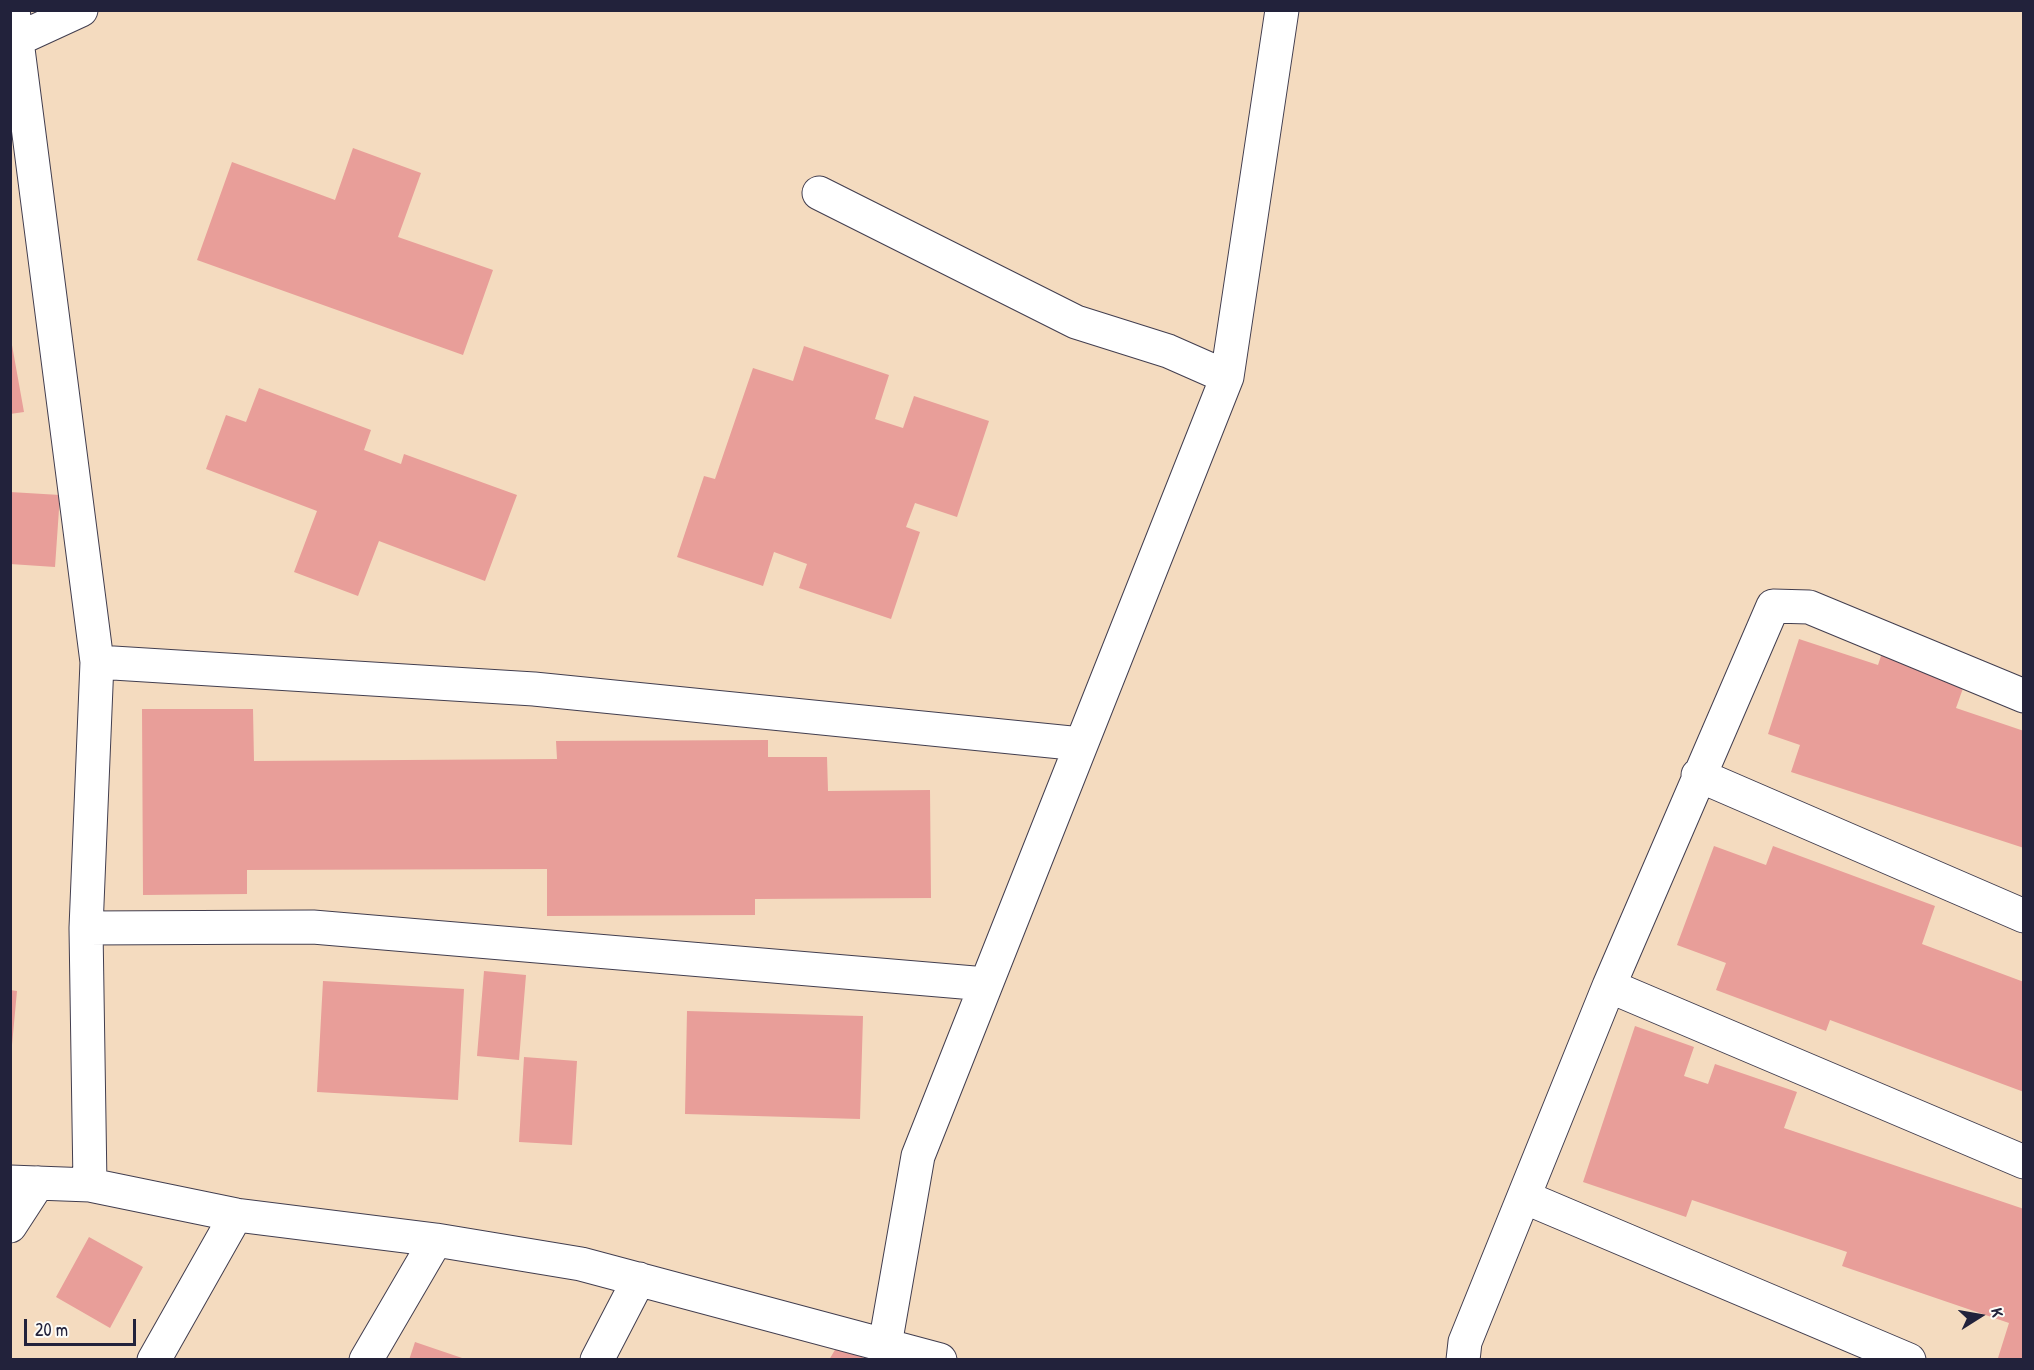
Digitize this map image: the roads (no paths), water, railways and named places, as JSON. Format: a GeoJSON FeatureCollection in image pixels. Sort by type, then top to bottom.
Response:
{"type":"FeatureCollection","features":[{"type":"Feature","properties":{"kind":"street"},"geometry":{"type":"LineString","coordinates":[[81,10],[15,25],[97,662],[86,928],[90,1185]]}},
{"type":"Feature","properties":{"kind":"street"},"geometry":{"type":"LineString","coordinates":[[885,1345],[918,1156],[1227,377],[1282,10]]}},
{"type":"Feature","properties":{"kind":"street"},"geometry":{"type":"LineString","coordinates":[[819,192],[1076,322],[1168,351],[1227,377]]}},
{"type":"Feature","properties":{"kind":"street"},"geometry":{"type":"LineString","coordinates":[[1463,1359],[1465,1342],[1608,986],[1773,606],[1809,607],[2024,696]]}},
{"type":"Feature","properties":{"kind":"street"},"geometry":{"type":"LineString","coordinates":[[97,662],[534,689],[1081,744]]}},
{"type":"Feature","properties":{"kind":"street"},"geometry":{"type":"LineString","coordinates":[[1698,775],[2024,916]]}},
{"type":"Feature","properties":{"kind":"street"},"geometry":{"type":"LineString","coordinates":[[86,928],[313,927],[986,984]]}},
{"type":"Feature","properties":{"kind":"street"},"geometry":{"type":"LineString","coordinates":[[1608,986],[2024,1162]]}},
{"type":"Feature","properties":{"kind":"street"},"geometry":{"type":"LineString","coordinates":[[10,1226],[24,1183],[90,1185],[236,1215],[436,1240],[581,1264],[940,1359]]}},
{"type":"Feature","properties":{"kind":"street"},"geometry":{"type":"LineString","coordinates":[[1524,1197],[1909,1359]]}},
{"type":"Feature","properties":{"kind":"street"},"geometry":{"type":"LineString","coordinates":[[154,1359],[236,1215]]}},
{"type":"Feature","properties":{"kind":"street"},"geometry":{"type":"LineString","coordinates":[[366,1359],[436,1240]]}},
{"type":"Feature","properties":{"kind":"street"},"geometry":{"type":"LineString","coordinates":[[597,1359],[639,1279]]}}]}
